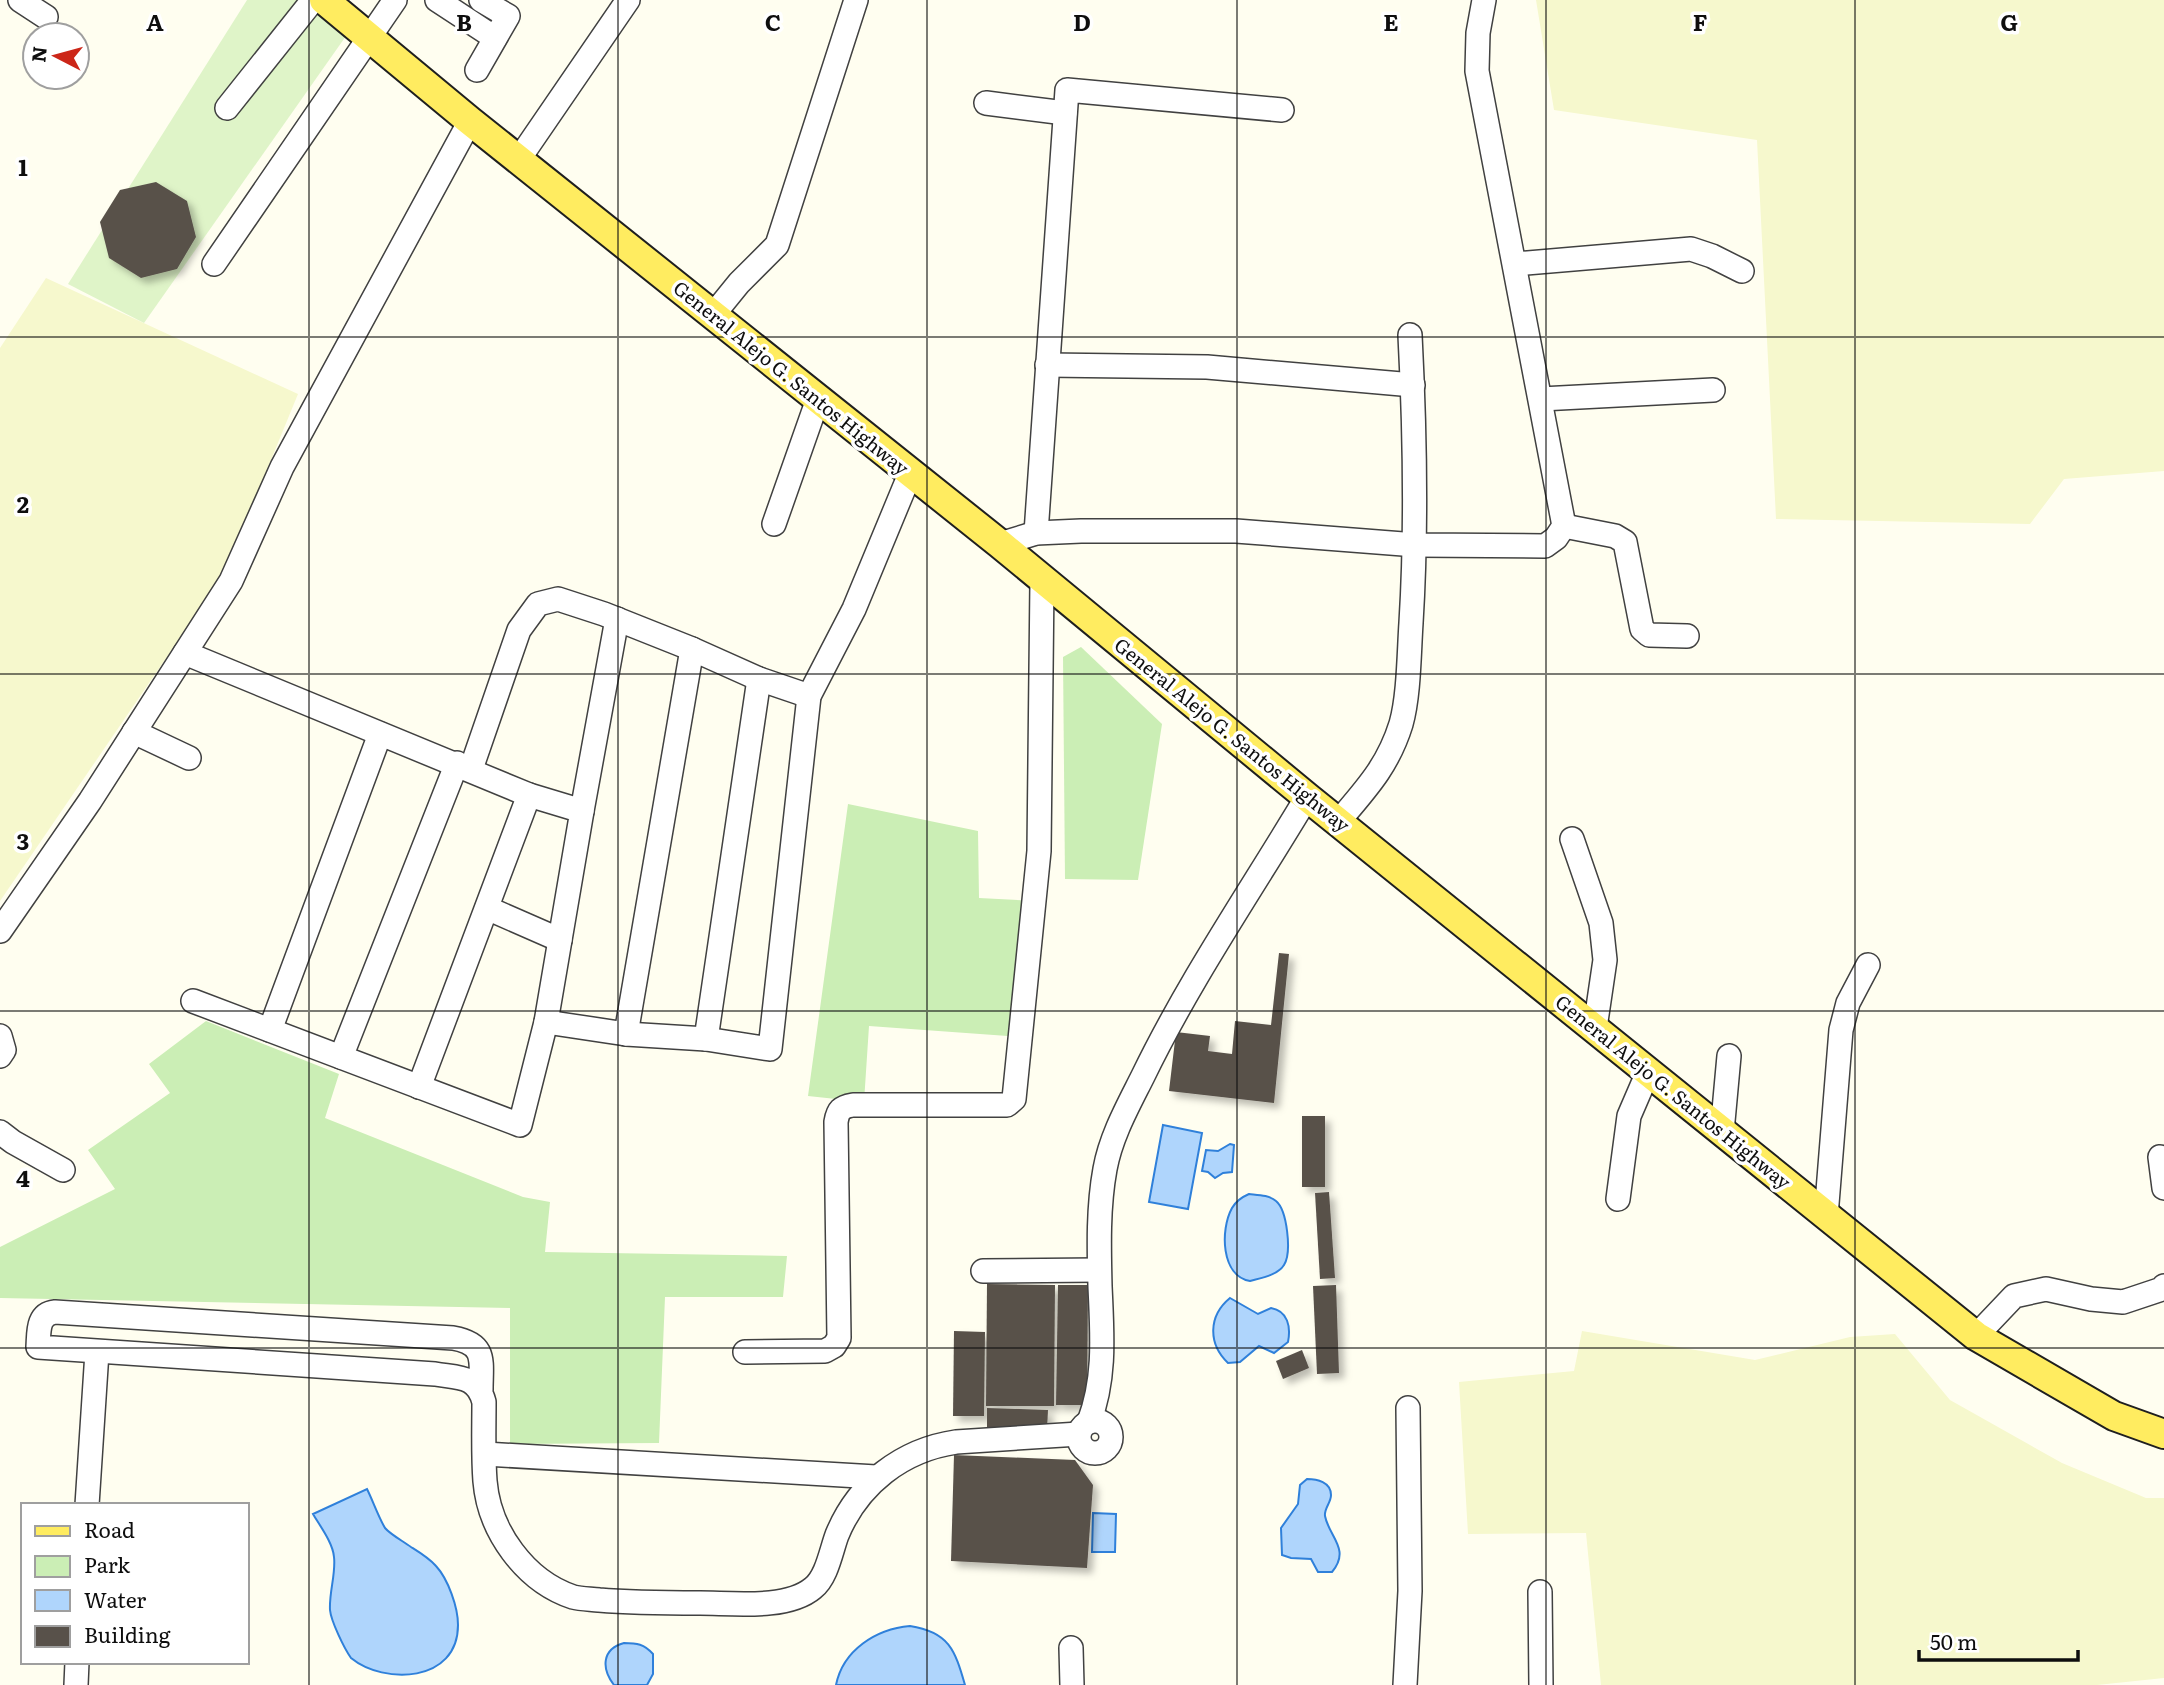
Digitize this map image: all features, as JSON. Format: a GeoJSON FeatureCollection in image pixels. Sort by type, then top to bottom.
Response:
{"type":"FeatureCollection","features":[{"type":"Feature","properties":{"kind":"main road","name":"General Alejo G. Santos Highway"},"geometry":{"type":"LineString","coordinates":[[324,0],[470,121],[1000,544],[1307,797],[1976,1336],[2114,1416],[2164,1434]]}},
{"type":"Feature","properties":{"kind":"street"},"geometry":{"type":"LineString","coordinates":[[20,0],[46,17]]}},
{"type":"Feature","properties":{"kind":"street"},"geometry":{"type":"LineString","coordinates":[[227,108],[313,0]]}},
{"type":"Feature","properties":{"kind":"street"},"geometry":{"type":"LineString","coordinates":[[214,264],[395,0]]}},
{"type":"Feature","properties":{"kind":"street"},"geometry":{"type":"LineString","coordinates":[[437,0],[495,38]]}},
{"type":"Feature","properties":{"kind":"street"},"geometry":{"type":"LineString","coordinates":[[477,69],[511,8],[481,0]]}},
{"type":"Feature","properties":{"kind":"street"},"geometry":{"type":"LineString","coordinates":[[519,159],[628,0]]}},
{"type":"Feature","properties":{"kind":"street"},"geometry":{"type":"LineString","coordinates":[[713,315],[739,283],[777,245],[856,0]]}},
{"type":"Feature","properties":{"kind":"street"},"geometry":{"type":"LineString","coordinates":[[1000,544],[1035,533],[1080,531],[1236,531],[1416,545],[1545,546],[1556,538],[1564,526],[1477,71],[1478,33],[1484,0]]}},
{"type":"Feature","properties":{"kind":"street"},"geometry":{"type":"LineString","coordinates":[[1035,533],[1067,90],[1282,110]]}},
{"type":"Feature","properties":{"kind":"street"},"geometry":{"type":"LineString","coordinates":[[986,103],[1065,113]]}},
{"type":"Feature","properties":{"kind":"street"},"geometry":{"type":"LineString","coordinates":[[0,931],[90,801],[231,581],[282,467],[470,121]]}},
{"type":"Feature","properties":{"kind":"street"},"geometry":{"type":"LineString","coordinates":[[1515,264],[1691,249],[1742,271]]}},
{"type":"Feature","properties":{"kind":"street"},"geometry":{"type":"LineString","coordinates":[[1338,822],[1381,771],[1401,723],[1408,669],[1416,545],[1410,335]]}},
{"type":"Feature","properties":{"kind":"street"},"geometry":{"type":"LineString","coordinates":[[1047,365],[1207,367],[1413,385]]}},
{"type":"Feature","properties":{"kind":"street"},"geometry":{"type":"LineString","coordinates":[[1541,399],[1713,390]]}},
{"type":"Feature","properties":{"kind":"street"},"geometry":{"type":"LineString","coordinates":[[774,523],[818,399]]}},
{"type":"Feature","properties":{"kind":"street"},"geometry":{"type":"LineString","coordinates":[[546,1022],[626,1034],[706,1039],[770,1049],[809,696],[855,609],[910,474]]}},
{"type":"Feature","properties":{"kind":"street"},"geometry":{"type":"LineString","coordinates":[[1564,526],[1615,536],[1625,541],[1642,629],[1649,635],[1687,636]]}},
{"type":"Feature","properties":{"kind":"street"},"geometry":{"type":"LineString","coordinates":[[745,1352],[825,1351],[834,1346],[839,1338],[836,1122],[838,1112],[843,1107],[1007,1105],[1014,1099],[1039,851],[1042,581]]}},
{"type":"Feature","properties":{"kind":"street"},"geometry":{"type":"LineString","coordinates":[[341,1057],[519,630],[538,604],[558,599],[617,619],[759,679],[809,696]]}},
{"type":"Feature","properties":{"kind":"street"},"geometry":{"type":"LineString","coordinates":[[192,1001],[520,1125],[546,1022],[617,619]]}},
{"type":"Feature","properties":{"kind":"street"},"geometry":{"type":"LineString","coordinates":[[626,1034],[692,649]]}},
{"type":"Feature","properties":{"kind":"street"},"geometry":{"type":"LineString","coordinates":[[185,653],[529,795],[582,811]]}},
{"type":"Feature","properties":{"kind":"street"},"geometry":{"type":"LineString","coordinates":[[706,1039],[759,679]]}},
{"type":"Feature","properties":{"kind":"street"},"geometry":{"type":"LineString","coordinates":[[134,732],[188,758]]}},
{"type":"Feature","properties":{"kind":"street"},"geometry":{"type":"LineString","coordinates":[[271,1030],[380,734]]}},
{"type":"Feature","properties":{"kind":"street"},"geometry":{"type":"LineString","coordinates":[[419,1087],[529,795]]}},
{"type":"Feature","properties":{"kind":"street"},"geometry":{"type":"LineString","coordinates":[[481,1390],[470,1380],[435,1374],[38,1347],[42,1319],[47,1313],[55,1312],[466,1340],[476,1346],[481,1354],[485,1482],[490,1510],[502,1538],[524,1566],[550,1587],[575,1598],[621,1602],[763,1604],[796,1597],[814,1588],[822,1576],[838,1532],[857,1499],[876,1477],[904,1458],[938,1444],[1084,1428],[1099,1388],[1103,1360],[1099,1270],[1100,1208],[1105,1167],[1119,1124],[1163,1034],[1307,797]]}},
{"type":"Feature","properties":{"kind":"street"},"geometry":{"type":"LineString","coordinates":[[1572,839],[1601,923],[1605,960],[1595,1028]]}},
{"type":"Feature","properties":{"kind":"street"},"geometry":{"type":"LineString","coordinates":[[486,908],[560,940]]}},
{"type":"Feature","properties":{"kind":"street"},"geometry":{"type":"LineString","coordinates":[[1826,1216],[1841,1030],[1848,1003],[1868,965]]}},
{"type":"Feature","properties":{"kind":"street"},"geometry":{"type":"LineString","coordinates":[[0,1037],[4,1050],[0,1056]]}},
{"type":"Feature","properties":{"kind":"street"},"geometry":{"type":"LineString","coordinates":[[1722,1132],[1729,1056]]}},
{"type":"Feature","properties":{"kind":"street"},"geometry":{"type":"LineString","coordinates":[[1618,1199],[1629,1116],[1648,1072]]}},
{"type":"Feature","properties":{"kind":"street"},"geometry":{"type":"LineString","coordinates":[[4,1142],[63,1170]]}},
{"type":"Feature","properties":{"kind":"street"},"geometry":{"type":"LineString","coordinates":[[2160,1157],[2164,1188]]}},
{"type":"Feature","properties":{"kind":"street"},"geometry":{"type":"LineString","coordinates":[[983,1271],[1099,1270]]}},
{"type":"Feature","properties":{"kind":"street"},"geometry":{"type":"LineString","coordinates":[[1976,1336],[2014,1296],[2046,1289],[2091,1299],[2123,1302],[2164,1286]]}},
{"type":"Feature","properties":{"kind":"street"},"geometry":{"type":"LineString","coordinates":[[87,1503],[97,1352]]}},
{"type":"Feature","properties":{"kind":"street"},"geometry":{"type":"LineString","coordinates":[[1405,1685],[1410,1591],[1408,1408]]}},
{"type":"Feature","properties":{"kind":"street"},"geometry":{"type":"LineString","coordinates":[[485,1454],[876,1477]]}},
{"type":"Feature","properties":{"kind":"street"},"geometry":{"type":"LineString","coordinates":[[1540,1592],[1542,1685]]}},
{"type":"Feature","properties":{"kind":"street"},"geometry":{"type":"LineString","coordinates":[[1071,1648],[1072,1685]]}},
{"type":"Feature","properties":{"kind":"street"},"geometry":{"type":"LineString","coordinates":[[76,1685],[77,1664]]}},
{"type":"Feature","properties":{"kind":"green space"},"geometry":{"type":"Polygon","coordinates":[[[247,0],[299,0],[346,36],[144,323],[68,284],[247,0]]]}},
{"type":"Feature","properties":{"kind":"green space"},"geometry":{"type":"Polygon","coordinates":[[[1536,0],[2164,0],[2164,471],[2064,479],[2030,524],[1776,519],[1757,140],[1554,110],[1536,0]]]}},
{"type":"Feature","properties":{"kind":"green space"},"geometry":{"type":"Polygon","coordinates":[[[46,278],[298,394],[225,572],[0,901],[0,348],[46,278]]]}},
{"type":"Feature","properties":{"kind":"green space"},"geometry":{"type":"Polygon","coordinates":[[[1081,647],[1162,724],[1138,880],[1065,879],[1063,657],[1081,647]]]}},
{"type":"Feature","properties":{"kind":"green space"},"geometry":{"type":"Polygon","coordinates":[[[848,804],[978,831],[979,898],[1038,901],[1022,1037],[869,1026],[864,1102],[808,1096],[848,804]]]}},
{"type":"Feature","properties":{"kind":"green space"},"geometry":{"type":"Polygon","coordinates":[[[206,1021],[339,1074],[325,1118],[523,1197],[550,1202],[545,1252],[787,1256],[783,1297],[665,1297],[659,1443],[510,1444],[510,1308],[0,1298],[0,1247],[115,1189],[88,1150],[170,1093],[149,1064],[206,1021]]]}},
{"type":"Feature","properties":{"kind":"green space"},"geometry":{"type":"Polygon","coordinates":[[[1582,1331],[1755,1360],[1850,1337],[1895,1334],[1950,1400],[2062,1463],[2146,1498],[2164,1498],[2164,1678],[2097,1685],[1601,1685],[1586,1533],[1468,1534],[1459,1382],[1574,1371],[1582,1331]]]}},
{"type":"Feature","properties":{"kind":"water"},"geometry":{"type":"Polygon","coordinates":[[[1163,1125],[1202,1133],[1188,1209],[1149,1202],[1163,1125]]]}},
{"type":"Feature","properties":{"kind":"water"},"geometry":{"type":"Polygon","coordinates":[[[1230,1144],[1234,1145],[1232,1172],[1215,1178],[1202,1171],[1206,1150],[1218,1151],[1230,1144]]]}},
{"type":"Feature","properties":{"kind":"water"},"geometry":{"type":"Polygon","coordinates":[[[1249,1194],[1267,1196],[1276,1201],[1283,1213],[1288,1241],[1284,1265],[1269,1276],[1250,1281],[1233,1271],[1228,1262],[1225,1239],[1232,1208],[1249,1194]]]}},
{"type":"Feature","properties":{"kind":"water"},"geometry":{"type":"Polygon","coordinates":[[[1230,1298],[1258,1314],[1271,1308],[1281,1312],[1288,1325],[1288,1342],[1274,1353],[1259,1346],[1240,1362],[1228,1363],[1217,1347],[1213,1330],[1218,1313],[1230,1298]]]}},
{"type":"Feature","properties":{"kind":"water"},"geometry":{"type":"Polygon","coordinates":[[[1307,1479],[1323,1482],[1329,1487],[1331,1498],[1325,1516],[1339,1550],[1337,1564],[1332,1572],[1318,1572],[1311,1559],[1282,1555],[1281,1528],[1298,1504],[1300,1485],[1307,1479]]]}},
{"type":"Feature","properties":{"kind":"water"},"geometry":{"type":"Polygon","coordinates":[[[367,1489],[385,1528],[436,1566],[454,1602],[458,1618],[455,1644],[446,1658],[433,1668],[399,1675],[365,1667],[351,1658],[338,1634],[330,1603],[333,1552],[313,1514],[367,1489]]]}},
{"type":"Feature","properties":{"kind":"water"},"geometry":{"type":"Polygon","coordinates":[[[1093,1513],[1116,1514],[1115,1552],[1092,1552],[1093,1513]]]}},
{"type":"Feature","properties":{"kind":"water"},"geometry":{"type":"Polygon","coordinates":[[[910,1626],[942,1638],[958,1662],[965,1685],[836,1685],[846,1661],[863,1644],[885,1632],[910,1626]]]}},
{"type":"Feature","properties":{"kind":"water"},"geometry":{"type":"Polygon","coordinates":[[[624,1643],[640,1645],[653,1654],[653,1674],[647,1685],[614,1685],[610,1679],[606,1666],[608,1654],[624,1643]]]}},
{"type":"Feature","properties":{"kind":"building"},"geometry":{"type":"Polygon","coordinates":[[[156,182],[187,201],[196,237],[177,269],[141,278],[109,258],[100,222],[120,190],[156,182]]]}},
{"type":"Feature","properties":{"kind":"building"},"geometry":{"type":"Polygon","coordinates":[[[1279,953],[1289,954],[1274,1103],[1169,1091],[1176,1032],[1210,1036],[1208,1051],[1232,1054],[1235,1021],[1271,1025],[1279,953]]]}},
{"type":"Feature","properties":{"kind":"building"},"geometry":{"type":"Polygon","coordinates":[[[1302,1116],[1325,1116],[1325,1187],[1302,1187],[1302,1116]]]}},
{"type":"Feature","properties":{"kind":"building"},"geometry":{"type":"Polygon","coordinates":[[[1329,1192],[1335,1278],[1320,1279],[1315,1193],[1329,1192]]]}},
{"type":"Feature","properties":{"kind":"building"},"geometry":{"type":"Polygon","coordinates":[[[987,1284],[1055,1285],[1054,1406],[986,1406],[987,1284]]]}},
{"type":"Feature","properties":{"kind":"building"},"geometry":{"type":"Polygon","coordinates":[[[1058,1285],[1088,1285],[1087,1405],[1056,1405],[1058,1285]]]}},
{"type":"Feature","properties":{"kind":"building"},"geometry":{"type":"Polygon","coordinates":[[[1336,1285],[1339,1373],[1317,1374],[1313,1286],[1336,1285]]]}},
{"type":"Feature","properties":{"kind":"building"},"geometry":{"type":"Polygon","coordinates":[[[954,1331],[985,1332],[984,1416],[953,1416],[954,1331]]]}},
{"type":"Feature","properties":{"kind":"building"},"geometry":{"type":"Polygon","coordinates":[[[1302,1350],[1309,1368],[1283,1379],[1276,1361],[1302,1350]]]}},
{"type":"Feature","properties":{"kind":"building"},"geometry":{"type":"Polygon","coordinates":[[[987,1408],[1048,1410],[1047,1430],[987,1428],[987,1408]]]}},
{"type":"Feature","properties":{"kind":"building"},"geometry":{"type":"Polygon","coordinates":[[[954,1455],[1075,1460],[1093,1485],[1087,1568],[951,1561],[954,1455]]]}}]}
